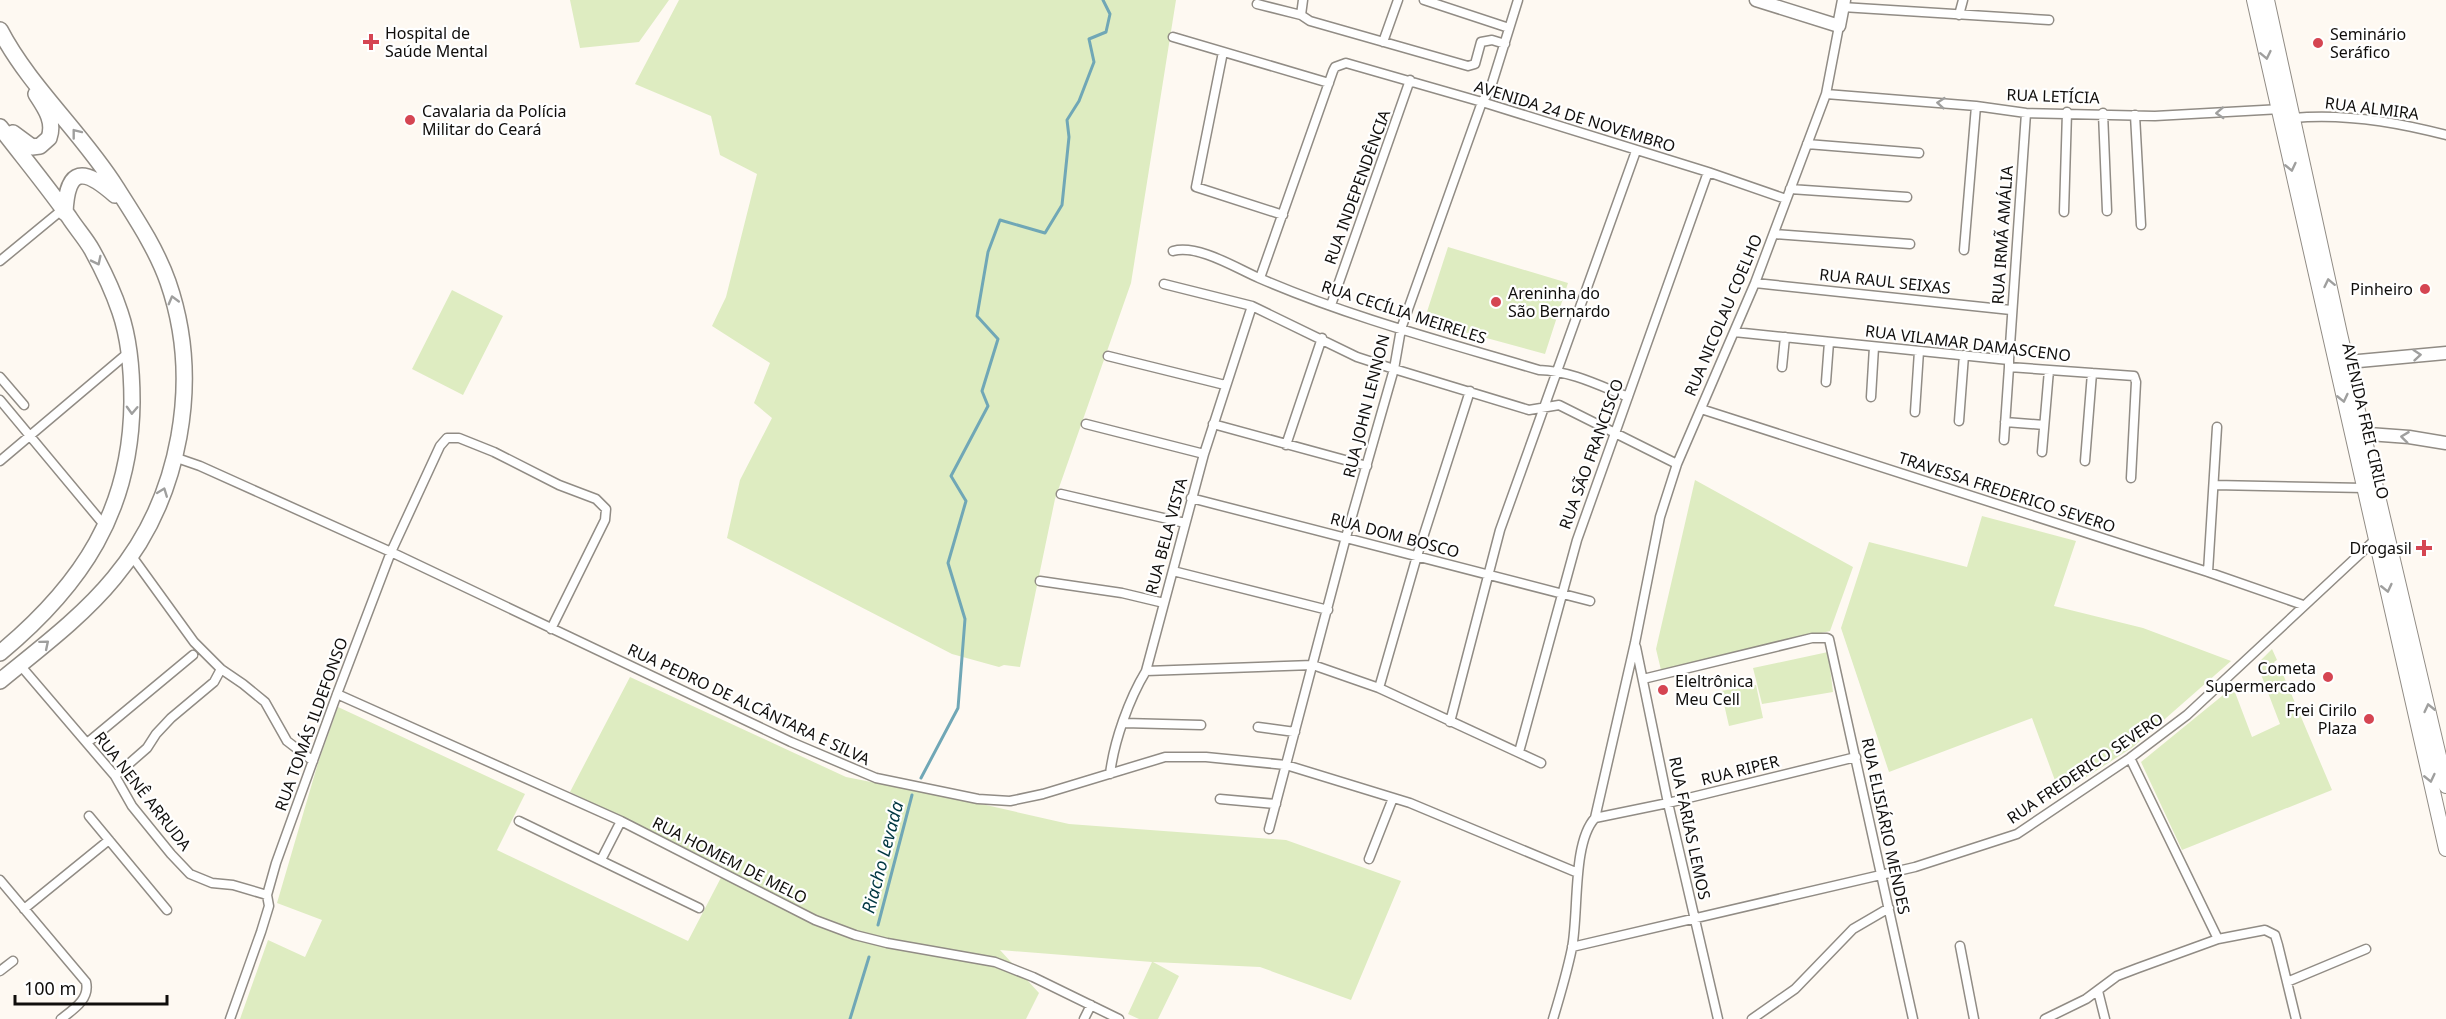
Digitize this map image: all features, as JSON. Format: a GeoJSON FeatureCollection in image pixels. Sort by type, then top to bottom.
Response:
{"type":"FeatureCollection","features":[{"type":"Feature","properties":{"kind":"highway"},"geometry":{"type":"LineString","coordinates":[[0,30],[19,60],[109,176],[154,250],[168,280],[179,323],[184,388],[180,429],[174,457],[157,507],[131,555],[114,578],[80,613],[0,681]]}},
{"type":"Feature","properties":{"kind":"highway"},"geometry":{"type":"LineString","coordinates":[[0,126],[32,147],[46,142],[51,133],[50,117],[26,78],[19,60]]}},
{"type":"Feature","properties":{"kind":"highway"},"geometry":{"type":"LineString","coordinates":[[0,126],[91,248],[112,289],[121,313],[132,380],[129,445],[122,484],[106,526],[83,566],[60,596],[2,647]]}},
{"type":"Feature","properties":{"kind":"highway"},"geometry":{"type":"LineString","coordinates":[[64,211],[70,183],[75,178],[87,175],[102,183],[127,204]]}},
{"type":"Feature","properties":{"kind":"main road","name":"AVENIDA FREI CIRILO"},"geometry":{"type":"LineString","coordinates":[[2254,0],[2288,112]]}},
{"type":"Feature","properties":{"kind":"main road","name":"AVENIDA FREI CIRILO"},"geometry":{"type":"LineString","coordinates":[[2267,0],[2288,112],[2341,362],[2446,786]]}},
{"type":"Feature","properties":{"kind":"main road","name":"AVENIDA FREI CIRILO"},"geometry":{"type":"LineString","coordinates":[[2358,433],[2365,488],[2382,535],[2446,849]]}},
{"type":"Feature","properties":{"kind":"street"},"geometry":{"type":"LineString","coordinates":[[1301,15],[1303,0]]}},
{"type":"Feature","properties":{"kind":"street"},"geometry":{"type":"LineString","coordinates":[[1383,42],[1398,0]]}},
{"type":"Feature","properties":{"kind":"street"},"geometry":{"type":"LineString","coordinates":[[1424,0],[1509,28]]}},
{"type":"Feature","properties":{"kind":"street","name":"RUA JOHN LENNON"},"geometry":{"type":"LineString","coordinates":[[1269,829],[1346,537],[1394,369],[1401,329],[1482,102],[1490,90],[1518,0]]}},
{"type":"Feature","properties":{"kind":"street"},"geometry":{"type":"LineString","coordinates":[[1782,0],[1841,13]]}},
{"type":"Feature","properties":{"kind":"street"},"geometry":{"type":"LineString","coordinates":[[1959,15],[1963,0]]}},
{"type":"Feature","properties":{"kind":"street"},"geometry":{"type":"LineString","coordinates":[[1760,1],[1841,13],[1959,15],[2049,20]]}},
{"type":"Feature","properties":{"kind":"street"},"geometry":{"type":"LineString","coordinates":[[1257,4],[1301,15],[1310,21],[1468,66],[1474,64],[1481,42],[1492,40],[1504,44]]}},
{"type":"Feature","properties":{"kind":"street","name":"RUA NICOLAU COELHO"},"geometry":{"type":"LineString","coordinates":[[1553,1019],[1572,947],[1578,873],[1584,834],[1595,818],[1635,643],[1660,517],[1677,464],[1755,283],[1785,199],[1827,94],[1841,13]]}},
{"type":"Feature","properties":{"kind":"street"},"geometry":{"type":"LineString","coordinates":[[1173,37],[1329,83],[1260,278]]}},
{"type":"Feature","properties":{"kind":"street"},"geometry":{"type":"LineString","coordinates":[[1223,52],[1196,187],[1283,215]]}},
{"type":"Feature","properties":{"kind":"street","name":"AVENIDA 24 DE NOVEMBRO"},"geometry":{"type":"LineString","coordinates":[[1329,83],[1335,67],[1346,63],[1355,64],[1708,172],[1785,199]]}},
{"type":"Feature","properties":{"kind":"street","name":"RUA INDEPENDÊNCIA"},"geometry":{"type":"LineString","coordinates":[[1331,305],[1410,80]]}},
{"type":"Feature","properties":{"kind":"street","name":"RUA LETÍCIA"},"geometry":{"type":"LineString","coordinates":[[1827,94],[2026,112],[2155,116],[2288,112]]}},
{"type":"Feature","properties":{"kind":"street"},"geometry":{"type":"LineString","coordinates":[[1964,250],[1976,106]]}},
{"type":"Feature","properties":{"kind":"street","name":"RUA IRMÃ AMÁLIA"},"geometry":{"type":"LineString","coordinates":[[2004,440],[2026,112]]}},
{"type":"Feature","properties":{"kind":"street"},"geometry":{"type":"LineString","coordinates":[[2064,212],[2067,112]]}},
{"type":"Feature","properties":{"kind":"street","name":"RUA ALMIRA"},"geometry":{"type":"LineString","coordinates":[[2288,112],[2378,121],[2446,135]]}},
{"type":"Feature","properties":{"kind":"street"},"geometry":{"type":"LineString","coordinates":[[2103,113],[2107,211]]}},
{"type":"Feature","properties":{"kind":"street"},"geometry":{"type":"LineString","coordinates":[[2135,115],[2141,225]]}},
{"type":"Feature","properties":{"kind":"street"},"geometry":{"type":"LineString","coordinates":[[1808,144],[1919,153]]}},
{"type":"Feature","properties":{"kind":"street"},"geometry":{"type":"LineString","coordinates":[[1450,722],[1500,530],[1636,151]]}},
{"type":"Feature","properties":{"kind":"street","name":"RUA SÃO FRANCISCO"},"geometry":{"type":"LineString","coordinates":[[1519,752],[1577,540],[1708,172]]}},
{"type":"Feature","properties":{"kind":"street"},"geometry":{"type":"LineString","coordinates":[[1790,189],[1907,197]]}},
{"type":"Feature","properties":{"kind":"street"},"geometry":{"type":"LineString","coordinates":[[0,261],[64,211]]}},
{"type":"Feature","properties":{"kind":"street"},"geometry":{"type":"LineString","coordinates":[[1774,234],[1910,244]]}},
{"type":"Feature","properties":{"kind":"street","name":"RUA CECÍLIA MEIRELES"},"geometry":{"type":"LineString","coordinates":[[1173,251],[1182,248],[1223,260],[1260,278],[1401,329],[1539,370],[1557,371],[1576,376],[1628,397]]}},
{"type":"Feature","properties":{"kind":"street","name":"RUA RAUL SEIXAS"},"geometry":{"type":"LineString","coordinates":[[1755,283],[2011,310]]}},
{"type":"Feature","properties":{"kind":"street"},"geometry":{"type":"LineString","coordinates":[[1164,284],[1252,306],[1357,357],[1394,369],[1529,410],[1559,405],[1677,464]]}},
{"type":"Feature","properties":{"kind":"street","name":"RUA BELA VISTA"},"geometry":{"type":"LineString","coordinates":[[1110,774],[1112,757],[1136,687],[1146,671],[1191,498],[1225,385],[1252,306]]}},
{"type":"Feature","properties":{"kind":"street","name":"RUA VILAMAR DAMASCENO"},"geometry":{"type":"LineString","coordinates":[[1734,332],[1964,356],[2049,370],[2135,377],[2131,477]]}},
{"type":"Feature","properties":{"kind":"street"},"geometry":{"type":"LineString","coordinates":[[1782,368],[1785,337]]}},
{"type":"Feature","properties":{"kind":"street"},"geometry":{"type":"LineString","coordinates":[[1286,445],[1322,338]]}},
{"type":"Feature","properties":{"kind":"street"},"geometry":{"type":"LineString","coordinates":[[1827,381],[1829,342]]}},
{"type":"Feature","properties":{"kind":"street"},"geometry":{"type":"LineString","coordinates":[[1870,397],[1874,347]]}},
{"type":"Feature","properties":{"kind":"street"},"geometry":{"type":"LineString","coordinates":[[1915,412],[1919,351]]}},
{"type":"Feature","properties":{"kind":"street"},"geometry":{"type":"LineString","coordinates":[[0,461],[129,352]]}},
{"type":"Feature","properties":{"kind":"street"},"geometry":{"type":"LineString","coordinates":[[2341,362],[2446,353]]}},
{"type":"Feature","properties":{"kind":"street"},"geometry":{"type":"LineString","coordinates":[[1108,356],[1225,385]]}},
{"type":"Feature","properties":{"kind":"street"},"geometry":{"type":"LineString","coordinates":[[1959,421],[1964,356]]}},
{"type":"Feature","properties":{"kind":"street"},"geometry":{"type":"LineString","coordinates":[[2042,452],[2049,370]]}},
{"type":"Feature","properties":{"kind":"street"},"geometry":{"type":"LineString","coordinates":[[2085,461],[2092,373]]}},
{"type":"Feature","properties":{"kind":"street"},"geometry":{"type":"LineString","coordinates":[[0,377],[24,405]]}},
{"type":"Feature","properties":{"kind":"street"},"geometry":{"type":"LineString","coordinates":[[1379,688],[1417,556],[1470,391]]}},
{"type":"Feature","properties":{"kind":"street"},"geometry":{"type":"LineString","coordinates":[[0,400],[106,526]]}},
{"type":"Feature","properties":{"kind":"street","name":"TRAVESSA FREDERICO SEVERO"},"geometry":{"type":"LineString","coordinates":[[1701,409],[2208,572],[2303,605]]}},
{"type":"Feature","properties":{"kind":"street"},"geometry":{"type":"LineString","coordinates":[[2005,422],[2044,425]]}},
{"type":"Feature","properties":{"kind":"street"},"geometry":{"type":"LineString","coordinates":[[1086,424],[1204,454]]}},
{"type":"Feature","properties":{"kind":"street"},"geometry":{"type":"LineString","coordinates":[[1213,424],[1367,466]]}},
{"type":"Feature","properties":{"kind":"street"},"geometry":{"type":"LineString","coordinates":[[2208,572],[2217,427]]}},
{"type":"Feature","properties":{"kind":"street"},"geometry":{"type":"LineString","coordinates":[[2358,433],[2446,443]]}},
{"type":"Feature","properties":{"kind":"street","name":"RUA TOMÁS ILDEFONSO"},"geometry":{"type":"LineString","coordinates":[[230,1019],[269,906],[267,895],[276,863],[337,694],[391,552],[440,446],[447,438],[466,440],[559,485],[596,499],[606,509],[605,520],[551,629]]}},
{"type":"Feature","properties":{"kind":"street","name":"RUA PEDRO DE ALCÂNTARA E SILVA"},"geometry":{"type":"LineString","coordinates":[[174,457],[211,471],[391,552],[854,770],[894,783],[978,799],[1010,801],[1043,794],[1165,757],[1180,756],[1286,765],[1393,798],[1578,873]]}},
{"type":"Feature","properties":{"kind":"street"},"geometry":{"type":"LineString","coordinates":[[2214,484],[2365,488]]}},
{"type":"Feature","properties":{"kind":"street"},"geometry":{"type":"LineString","coordinates":[[1061,494],[1185,523]]}},
{"type":"Feature","properties":{"kind":"street","name":"RUA DOM BOSCO"},"geometry":{"type":"LineString","coordinates":[[1191,498],[1590,601]]}},
{"type":"Feature","properties":{"kind":"street","name":"RUA FREDERICO SEVERO"},"geometry":{"type":"LineString","coordinates":[[1572,947],[1882,875],[1973,850],[2017,834],[2130,758],[2187,715],[2303,605],[2382,535]]}},
{"type":"Feature","properties":{"kind":"street"},"geometry":{"type":"LineString","coordinates":[[131,555],[194,642],[221,669],[265,702],[287,741],[314,762]]}},
{"type":"Feature","properties":{"kind":"street"},"geometry":{"type":"LineString","coordinates":[[1173,571],[1328,610]]}},
{"type":"Feature","properties":{"kind":"street"},"geometry":{"type":"LineString","coordinates":[[1040,581],[1122,593],[1164,603]]}},
{"type":"Feature","properties":{"kind":"street","name":"RUA ELISIÁRIO MENDES"},"geometry":{"type":"LineString","coordinates":[[1643,679],[1812,638],[1829,639],[1913,1019]]}},
{"type":"Feature","properties":{"kind":"street","name":"RUA FARIAS LEMOS"},"geometry":{"type":"LineString","coordinates":[[1635,643],[1668,803],[1718,1019]]}},
{"type":"Feature","properties":{"kind":"street"},"geometry":{"type":"LineString","coordinates":[[87,743],[194,655]]}},
{"type":"Feature","properties":{"kind":"street","name":"RUA NENÊ ARRUDA"},"geometry":{"type":"LineString","coordinates":[[20,665],[115,776],[132,806],[190,874],[212,884],[233,885],[267,895]]}},
{"type":"Feature","properties":{"kind":"street"},"geometry":{"type":"LineString","coordinates":[[1146,671],[1313,665],[1379,688],[1541,763]]}},
{"type":"Feature","properties":{"kind":"street"},"geometry":{"type":"LineString","coordinates":[[115,776],[147,748],[171,718],[214,682],[221,669]]}},
{"type":"Feature","properties":{"kind":"street","name":"RUA HOMEM DE MELO"},"geometry":{"type":"LineString","coordinates":[[337,694],[621,821],[839,930],[887,943],[995,962],[1033,977],[1119,1019]]}},
{"type":"Feature","properties":{"kind":"street"},"geometry":{"type":"LineString","coordinates":[[1124,723],[1201,725]]}},
{"type":"Feature","properties":{"kind":"street"},"geometry":{"type":"LineString","coordinates":[[1258,727],[1295,732]]}},
{"type":"Feature","properties":{"kind":"street","name":"RUA RIPER"},"geometry":{"type":"LineString","coordinates":[[1595,818],[1668,803],[1856,757]]}},
{"type":"Feature","properties":{"kind":"street"},"geometry":{"type":"LineString","coordinates":[[2130,758],[2218,939]]}},
{"type":"Feature","properties":{"kind":"street"},"geometry":{"type":"LineString","coordinates":[[1369,859],[1393,798]]}},
{"type":"Feature","properties":{"kind":"street"},"geometry":{"type":"LineString","coordinates":[[1220,799],[1276,804]]}},
{"type":"Feature","properties":{"kind":"street"},"geometry":{"type":"LineString","coordinates":[[89,816],[167,910]]}},
{"type":"Feature","properties":{"kind":"street"},"geometry":{"type":"LineString","coordinates":[[519,821],[699,908]]}},
{"type":"Feature","properties":{"kind":"street"},"geometry":{"type":"LineString","coordinates":[[601,860],[621,821]]}},
{"type":"Feature","properties":{"kind":"street"},"geometry":{"type":"LineString","coordinates":[[24,909],[109,840]]}},
{"type":"Feature","properties":{"kind":"street"},"geometry":{"type":"LineString","coordinates":[[0,880],[86,982],[88,992],[86,997],[61,1019]]}},
{"type":"Feature","properties":{"kind":"street"},"geometry":{"type":"LineString","coordinates":[[1752,1019],[1795,989],[1852,929],[1889,908]]}},
{"type":"Feature","properties":{"kind":"street"},"geometry":{"type":"LineString","coordinates":[[2045,1019],[2098,991],[2117,976],[2218,939],[2265,930],[2275,935],[2295,1019]]}},
{"type":"Feature","properties":{"kind":"street"},"geometry":{"type":"LineString","coordinates":[[1960,946],[1974,1019]]}},
{"type":"Feature","properties":{"kind":"street"},"geometry":{"type":"LineString","coordinates":[[2287,982],[2366,949]]}},
{"type":"Feature","properties":{"kind":"street"},"geometry":{"type":"LineString","coordinates":[[0,971],[13,960]]}},
{"type":"Feature","properties":{"kind":"street"},"geometry":{"type":"LineString","coordinates":[[2098,991],[2104,1019]]}},
{"type":"Feature","properties":{"kind":"street"},"geometry":{"type":"LineString","coordinates":[[1084,1019],[1091,1005]]}},
{"type":"Feature","properties":{"kind":"green space"},"geometry":{"type":"Polygon","coordinates":[[[570,0],[669,0],[639,42],[580,48],[570,0]]]}},
{"type":"Feature","properties":{"kind":"green space"},"geometry":{"type":"Polygon","coordinates":[[[679,0],[1176,0],[1131,283],[1055,499],[1020,667],[1004,665],[999,667],[952,654],[727,538],[740,480],[772,418],[754,403],[770,363],[712,326],[726,297],[757,174],[720,155],[711,116],[635,84],[679,0]]]}},
{"type":"Feature","properties":{"kind":"green space","name":"Areninha do São Bernardo"},"geometry":{"type":"Polygon","coordinates":[[[1448,247],[1568,283],[1545,354],[1424,321],[1448,247]]]}},
{"type":"Feature","properties":{"kind":"green space"},"geometry":{"type":"Polygon","coordinates":[[[452,290],[503,316],[463,395],[412,369],[452,290]]]}},
{"type":"Feature","properties":{"kind":"green space"},"geometry":{"type":"Polygon","coordinates":[[[1695,480],[1853,567],[1830,631],[1661,670],[1656,649],[1695,480]]]}},
{"type":"Feature","properties":{"kind":"green space"},"geometry":{"type":"Polygon","coordinates":[[[1982,516],[2076,541],[2054,606],[2143,628],[2231,661],[2133,747],[2060,794],[2032,718],[1889,772],[1841,628],[1869,542],[1967,567],[1982,516]]]}},
{"type":"Feature","properties":{"kind":"green space"},"geometry":{"type":"Polygon","coordinates":[[[2272,649],[2277,660],[2274,662],[2276,666],[2279,665],[2332,790],[2182,850],[2141,762],[2233,687],[2252,737],[2280,724],[2257,664],[2272,649]]]}},
{"type":"Feature","properties":{"kind":"green space"},"geometry":{"type":"Polygon","coordinates":[[[1828,652],[1833,692],[1762,704],[1753,668],[1828,652]]]}},
{"type":"Feature","properties":{"kind":"green space"},"geometry":{"type":"Polygon","coordinates":[[[630,677],[846,777],[1069,824],[1286,840],[1401,881],[1351,1000],[1260,967],[1153,962],[1179,976],[1158,1019],[1139,1019],[1128,1014],[1152,962],[1000,950],[1039,993],[1026,1019],[240,1019],[268,940],[305,957],[322,920],[277,903],[318,763],[338,707],[525,794],[497,850],[688,941],[726,868],[570,792],[630,677]]]}},
{"type":"Feature","properties":{"kind":"green space"},"geometry":{"type":"Polygon","coordinates":[[[1756,685],[1763,718],[1729,726],[1721,691],[1756,685]]]}},
{"type":"Feature","properties":{"kind":"waterway"},"geometry":{"type":"LineString","coordinates":[[921,778],[958,708],[965,619],[948,563],[966,501],[951,476],[988,406],[982,391],[998,339],[977,316],[988,252],[1000,220],[1045,233],[1062,205],[1069,137],[1067,120],[1079,101],[1094,62],[1089,39],[1106,32],[1110,14],[1103,0]]}},
{"type":"Feature","properties":{"kind":"waterway","name":"Riacho Levada"},"geometry":{"type":"LineString","coordinates":[[878,925],[912,795]]}},
{"type":"Feature","properties":{"kind":"waterway","name":"Riacho Levada"},"geometry":{"type":"LineString","coordinates":[[850,1019],[869,957]]}},
{"type":"Feature","properties":{"kind":"place","name":"Hospital de Saúde Mental"},"geometry":{"type":"Point","coordinates":[371,42]}},
{"type":"Feature","properties":{"kind":"place","name":"Seminário Seráfico"},"geometry":{"type":"Point","coordinates":[2318,43]}},
{"type":"Feature","properties":{"kind":"place","name":"Cavalaria da Polícia Militar do Ceará"},"geometry":{"type":"Point","coordinates":[410,120]}},
{"type":"Feature","properties":{"kind":"place","name":"Pinheiro"},"geometry":{"type":"Point","coordinates":[2425,289]}},
{"type":"Feature","properties":{"kind":"place","name":"Areninha do São Bernardo"},"geometry":{"type":"Point","coordinates":[1496,302]}},
{"type":"Feature","properties":{"kind":"place","name":"Drogasil"},"geometry":{"type":"Point","coordinates":[2424,548]}},
{"type":"Feature","properties":{"kind":"place","name":"Cometa Supermercado"},"geometry":{"type":"Point","coordinates":[2328,677]}},
{"type":"Feature","properties":{"kind":"place","name":"Eleltrônica Meu Cell"},"geometry":{"type":"Point","coordinates":[1663,690]}},
{"type":"Feature","properties":{"kind":"place","name":"Frei Cirilo Plaza"},"geometry":{"type":"Point","coordinates":[2369,719]}}]}
